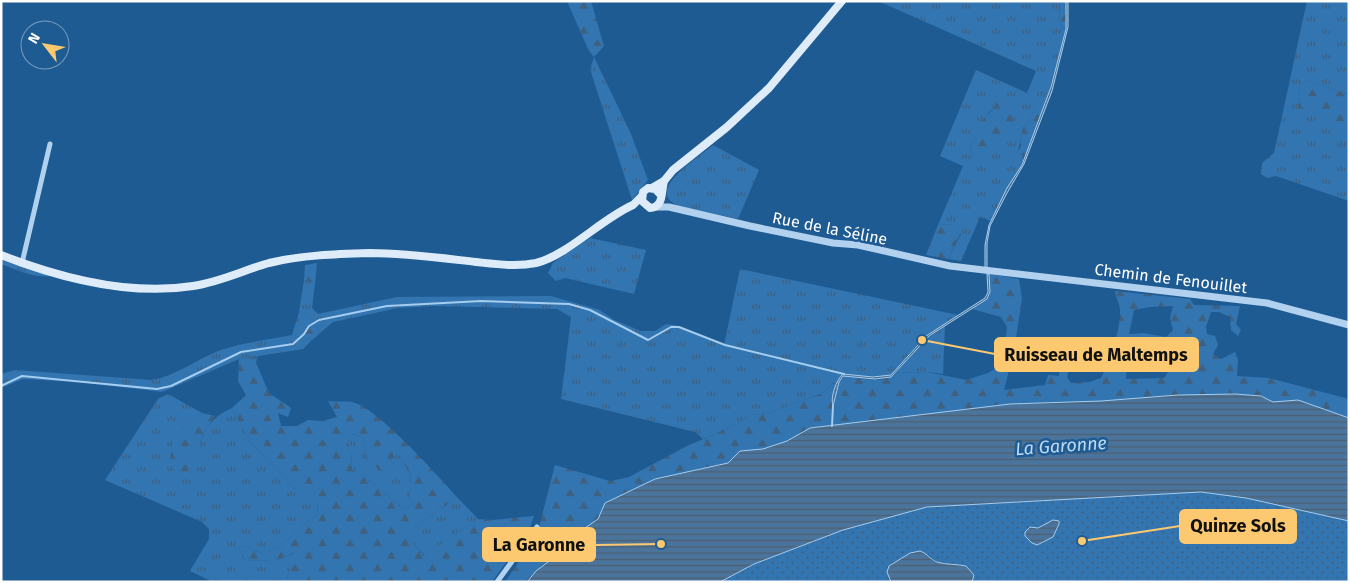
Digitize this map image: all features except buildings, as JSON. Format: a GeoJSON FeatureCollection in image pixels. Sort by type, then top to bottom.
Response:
{"type":"FeatureCollection","features":[{"type":"Feature","properties":{"kind":"main road"},"geometry":{"type":"LineString","coordinates":[[1,255],[22,263],[102,283],[165,288],[205,284],[268,264],[308,256],[388,253],[490,264],[524,265],[538,262],[560,252],[633,205],[645,190],[664,181],[673,170],[727,127],[763,93],[842,1]]}},
{"type":"Feature","properties":{"kind":"main road"},"geometry":{"type":"LineString","coordinates":[[633,205],[651,207],[661,202],[664,181]]}},
{"type":"Feature","properties":{"kind":"main road"},"geometry":{"type":"LineString","coordinates":[[652,188],[657,190],[661,196]]}},
{"type":"Feature","properties":{"kind":"main road"},"geometry":{"type":"LineString","coordinates":[[642,196],[642,201],[651,207]]}},
{"type":"Feature","properties":{"kind":"street"},"geometry":{"type":"LineString","coordinates":[[22,263],[50,144]]}},
{"type":"Feature","properties":{"kind":"street"},"geometry":{"type":"LineString","coordinates":[[661,196],[669,207]]}},
{"type":"Feature","properties":{"kind":"street","name":"Rue de la Séline"},"geometry":{"type":"LineString","coordinates":[[651,207],[669,207],[833,243],[850,244],[950,266],[987,271]]}},
{"type":"Feature","properties":{"kind":"street","name":"Chemin de Fenouillet"},"geometry":{"type":"LineString","coordinates":[[987,271],[1267,303],[1349,325]]}},
{"type":"Feature","properties":{"kind":"street"},"geometry":{"type":"LineString","coordinates":[[497,582],[537,527]]}},
{"type":"Feature","properties":{"kind":"green space"},"geometry":{"type":"Polygon","coordinates":[[[567,1],[591,1],[604,46],[594,57],[588,49],[567,1]]]}},
{"type":"Feature","properties":{"kind":"green space"},"geometry":{"type":"Polygon","coordinates":[[[878,1],[1029,1],[1034,3],[1034,1],[1060,1],[1059,20],[1062,28],[1066,29],[1047,99],[1043,108],[1035,106],[1030,119],[1023,128],[1018,152],[1025,159],[991,221],[980,217],[961,261],[948,259],[961,234],[956,224],[938,225],[963,166],[940,156],[976,70],[1027,93],[1036,71],[878,1]],[[995,107],[988,113],[970,147],[974,159],[995,107]]]}},
{"type":"Feature","properties":{"kind":"green space"},"geometry":{"type":"Polygon","coordinates":[[[1060,1],[1066,1],[1066,29],[1062,28],[1059,20],[1060,1]]]}},
{"type":"Feature","properties":{"kind":"green space"},"geometry":{"type":"Polygon","coordinates":[[[1307,1],[1349,1],[1349,95],[1307,80],[1299,86],[1300,97],[1298,107],[1336,116],[1349,123],[1349,201],[1276,176],[1267,178],[1261,174],[1262,163],[1274,153],[1307,1]]]}},
{"type":"Feature","properties":{"kind":"green space"},"geometry":{"type":"Polygon","coordinates":[[[594,57],[631,134],[648,180],[632,200],[590,69],[594,57]]]}},
{"type":"Feature","properties":{"kind":"green space"},"geometry":{"type":"Polygon","coordinates":[[[1307,80],[1349,95],[1349,123],[1338,132],[1333,123],[1336,116],[1312,114],[1298,107],[1300,97],[1299,86],[1307,80]]]}},
{"type":"Feature","properties":{"kind":"green space"},"geometry":{"type":"Polygon","coordinates":[[[996,97],[1009,105],[1012,110],[1013,121],[1009,134],[1006,141],[994,144],[985,158],[974,159],[970,147],[977,134],[978,124],[995,107],[996,97]]]}},
{"type":"Feature","properties":{"kind":"green space"},"geometry":{"type":"Polygon","coordinates":[[[1039,105],[1043,108],[1025,159],[1018,152],[1021,146],[1020,137],[1035,106],[1039,105]]]}},
{"type":"Feature","properties":{"kind":"green space"},"geometry":{"type":"Polygon","coordinates":[[[713,145],[759,170],[738,219],[679,206],[670,200],[667,192],[677,175],[713,145]]]}},
{"type":"Feature","properties":{"kind":"green space"},"geometry":{"type":"Polygon","coordinates":[[[956,224],[963,228],[948,259],[926,255],[938,225],[956,224]]]}},
{"type":"Feature","properties":{"kind":"green space"},"geometry":{"type":"Polygon","coordinates":[[[590,238],[646,250],[634,294],[565,278],[556,281],[548,273],[553,263],[590,238]]]}},
{"type":"Feature","properties":{"kind":"green space"},"geometry":{"type":"Polygon","coordinates":[[[1,260],[51,276],[38,276],[26,273],[1,264],[1,260]]]}},
{"type":"Feature","properties":{"kind":"green space"},"geometry":{"type":"Polygon","coordinates":[[[317,263],[315,283],[304,280],[305,265],[317,263]]]}},
{"type":"Feature","properties":{"kind":"green space"},"geometry":{"type":"Polygon","coordinates":[[[740,269],[958,315],[921,340],[891,375],[873,377],[843,374],[837,383],[833,383],[823,393],[768,413],[750,415],[736,425],[703,439],[695,432],[561,399],[571,317],[557,309],[434,306],[398,308],[333,322],[319,334],[313,320],[299,312],[304,280],[315,283],[312,308],[318,314],[397,297],[551,296],[600,310],[614,320],[641,331],[655,331],[666,324],[675,325],[724,345],[740,269]]]}},
{"type":"Feature","properties":{"kind":"green space"},"geometry":{"type":"Polygon","coordinates":[[[989,274],[1019,279],[1022,299],[1014,350],[1004,390],[1045,385],[1048,375],[1059,376],[1059,357],[1068,355],[1071,361],[1067,377],[1071,383],[1089,382],[1101,378],[1111,354],[1119,326],[1120,307],[1115,291],[1190,299],[1194,305],[1240,306],[1236,324],[1241,330],[1238,336],[1231,330],[1230,317],[1219,312],[1211,312],[1206,327],[1207,334],[1215,336],[1218,345],[1213,354],[1221,359],[1235,352],[1238,360],[1237,376],[1269,378],[1349,399],[1349,418],[1298,400],[1273,402],[1261,396],[1235,394],[1178,395],[1101,401],[1010,404],[810,428],[787,441],[763,449],[740,451],[728,463],[655,479],[605,503],[598,519],[566,541],[556,556],[536,571],[527,582],[505,582],[537,535],[555,465],[610,481],[629,477],[687,446],[736,425],[750,415],[768,413],[823,393],[833,383],[837,383],[832,400],[833,406],[839,382],[845,375],[879,380],[891,377],[896,373],[927,372],[966,380],[988,373],[1000,366],[1004,359],[1007,327],[1001,317],[972,309],[989,296],[989,274]],[[1173,306],[1134,310],[1129,334],[1143,333],[1166,337],[1173,330],[1170,318],[1173,306]],[[1134,342],[1123,347],[1118,357],[1127,364],[1126,379],[1164,378],[1176,360],[1163,353],[1133,351],[1134,342]]]}},
{"type":"Feature","properties":{"kind":"green space"},"geometry":{"type":"Polygon","coordinates":[[[299,312],[311,317],[317,326],[319,334],[312,340],[292,335],[299,312]]]}},
{"type":"Feature","properties":{"kind":"green space"},"geometry":{"type":"Polygon","coordinates":[[[945,325],[943,374],[927,372],[896,373],[918,345],[945,325]]]}},
{"type":"Feature","properties":{"kind":"green space"},"geometry":{"type":"Polygon","coordinates":[[[292,335],[312,340],[303,349],[239,359],[162,392],[79,382],[23,379],[1,388],[1,374],[15,370],[151,380],[169,375],[230,347],[292,335]]]}},
{"type":"Feature","properties":{"kind":"green space"},"geometry":{"type":"Polygon","coordinates":[[[258,356],[256,363],[269,393],[291,408],[288,417],[278,413],[281,426],[297,426],[308,420],[322,421],[337,417],[328,401],[352,402],[376,416],[436,474],[457,497],[417,526],[407,536],[424,556],[478,519],[493,520],[534,516],[529,530],[492,582],[290,582],[287,579],[294,553],[273,561],[245,560],[239,549],[245,546],[263,554],[278,548],[317,514],[318,501],[296,490],[252,444],[232,408],[246,395],[238,381],[239,359],[258,356]],[[351,433],[347,446],[351,453],[352,470],[363,475],[404,510],[414,506],[409,496],[411,476],[399,454],[391,458],[396,470],[379,470],[365,457],[363,438],[351,433]]]}},
{"type":"Feature","properties":{"kind":"green space"},"geometry":{"type":"Polygon","coordinates":[[[168,394],[202,413],[194,423],[181,429],[196,451],[202,436],[213,420],[232,408],[252,444],[296,490],[318,500],[317,514],[278,548],[263,554],[245,546],[239,549],[245,560],[273,561],[295,553],[287,578],[290,582],[213,582],[190,571],[209,539],[209,529],[202,522],[105,480],[158,399],[168,394]]]}},
{"type":"Feature","properties":{"kind":"green space"},"geometry":{"type":"Polygon","coordinates":[[[202,413],[215,416],[203,434],[189,473],[178,473],[170,466],[171,451],[176,435],[202,413]]]}},
{"type":"Feature","properties":{"kind":"green space"},"geometry":{"type":"Polygon","coordinates":[[[350,433],[363,438],[365,457],[396,470],[391,458],[399,454],[411,476],[409,496],[414,506],[404,510],[363,475],[352,470],[351,453],[347,446],[350,433]]]}},
{"type":"Feature","properties":{"kind":"green space"},"geometry":{"type":"Polygon","coordinates":[[[1201,492],[1246,498],[1349,521],[1349,582],[972,582],[974,575],[966,566],[937,561],[928,554],[888,578],[891,582],[720,582],[754,564],[843,530],[927,507],[1201,492]]]}},
{"type":"Feature","properties":{"kind":"green space"},"geometry":{"type":"Polygon","coordinates":[[[457,497],[478,519],[425,556],[406,536],[457,497]]]}},
{"type":"Feature","properties":{"kind":"water"},"geometry":{"type":"Polygon","coordinates":[[[1066,1],[1068,1],[1068,27],[1052,91],[1024,164],[990,226],[987,243],[987,268],[985,267],[985,245],[989,225],[1007,188],[1022,165],[1051,87],[1066,29],[1066,1]]]}},
{"type":"Feature","properties":{"kind":"water"},"geometry":{"type":"Polygon","coordinates":[[[987,274],[989,274],[990,292],[987,299],[929,336],[891,377],[875,379],[843,376],[839,382],[833,406],[834,389],[843,374],[873,377],[891,375],[926,336],[985,298],[988,292],[987,274]]]}},
{"type":"Feature","properties":{"kind":"water"},"geometry":{"type":"Polygon","coordinates":[[[1235,394],[1261,396],[1273,402],[1298,400],[1349,418],[1349,521],[1246,498],[1201,492],[927,507],[843,530],[754,564],[720,582],[527,582],[536,571],[556,556],[566,541],[598,519],[605,503],[655,479],[728,463],[740,451],[763,449],[787,441],[810,428],[1010,404],[1101,401],[1178,395],[1235,394]]]}},
{"type":"Feature","properties":{"kind":"water"},"geometry":{"type":"Polygon","coordinates":[[[1053,520],[1059,521],[1059,524],[1053,537],[1037,545],[1025,536],[1025,532],[1030,527],[1038,528],[1053,520]]]}},
{"type":"Feature","properties":{"kind":"water"},"geometry":{"type":"Polygon","coordinates":[[[920,551],[937,562],[966,566],[974,575],[972,582],[891,582],[887,572],[889,566],[910,553],[920,551]]]}},
{"type":"Feature","properties":{"kind":"waterway"},"geometry":{"type":"LineString","coordinates":[[1,386],[22,376],[157,389],[171,386],[241,352],[293,344],[304,334],[309,326],[319,320],[387,306],[481,301],[569,304],[590,310],[648,340],[671,327],[679,327],[725,345],[844,374]]}},
{"type":"Feature","properties":{"kind":"waterway"},"geometry":{"type":"LineString","coordinates":[[832,426],[833,406]]}},
{"type":"Feature","properties":{"kind":"place","name":"Ruisseau de Maltemps"},"geometry":{"type":"Point","coordinates":[922,340]}},
{"type":"Feature","properties":{"kind":"place","name":"Quinze Sols"},"geometry":{"type":"Point","coordinates":[1082,541]}},
{"type":"Feature","properties":{"kind":"place","name":"La Garonne"},"geometry":{"type":"Point","coordinates":[661,544]}}]}
